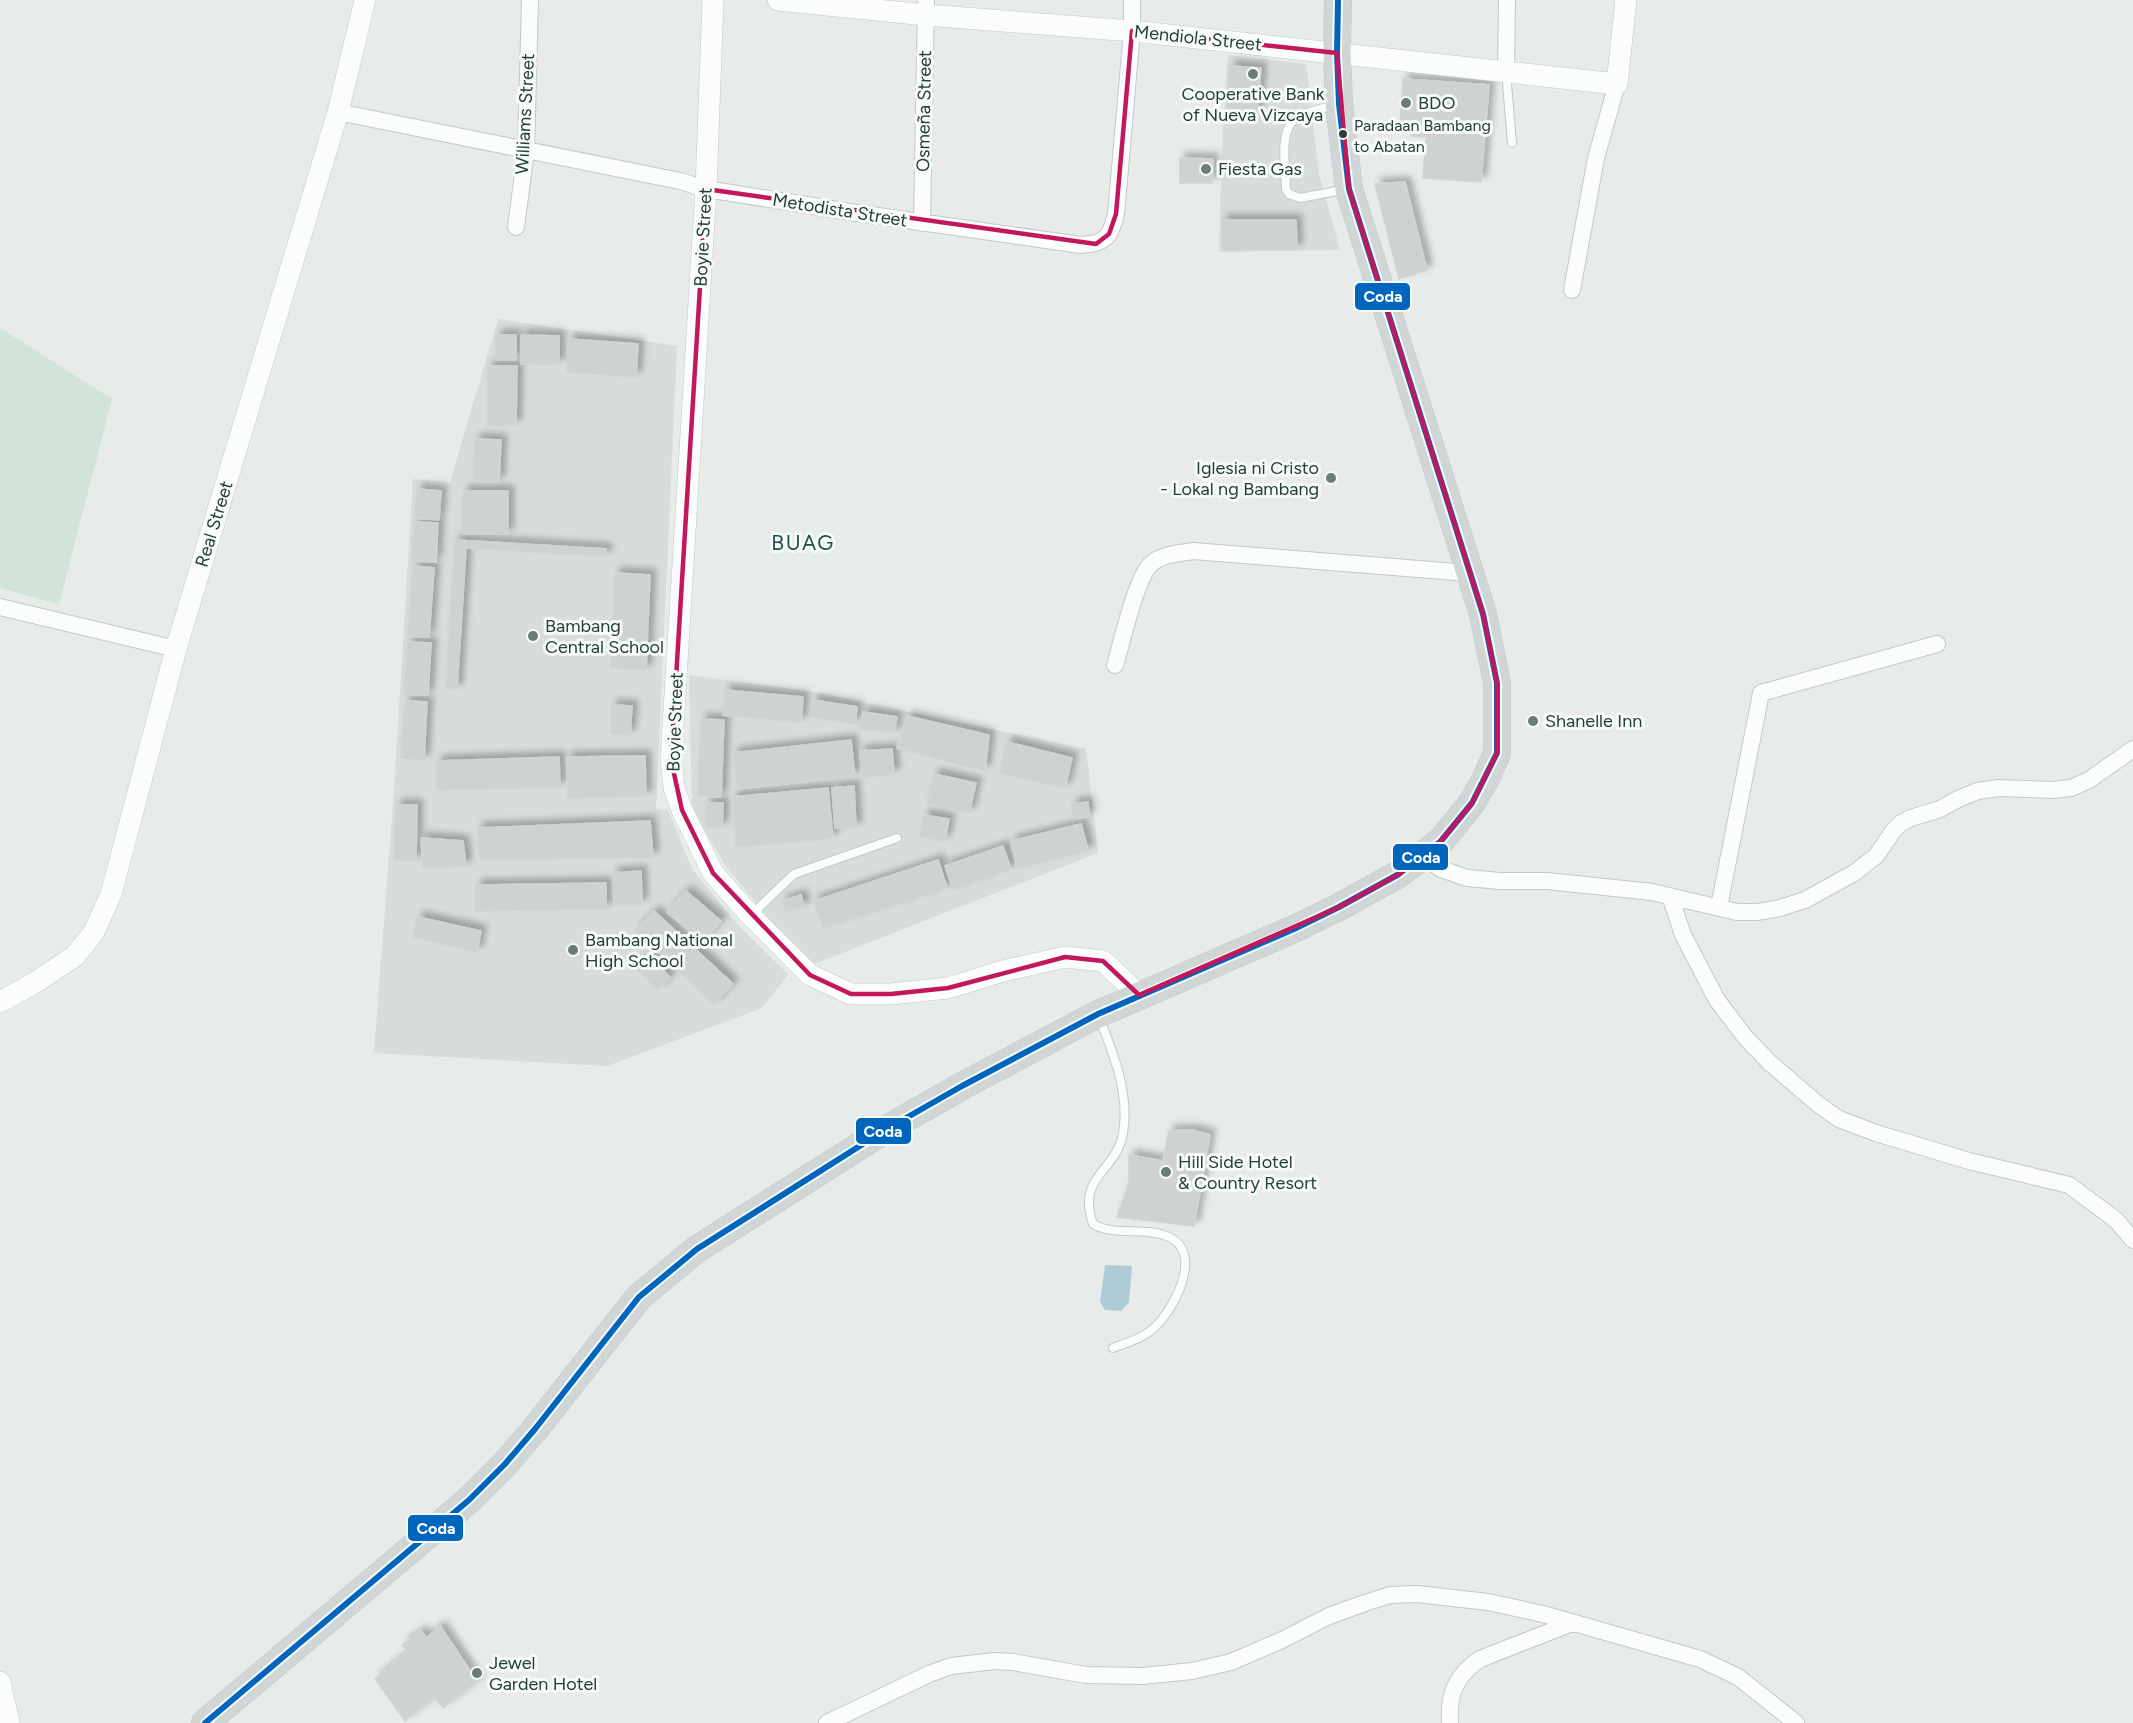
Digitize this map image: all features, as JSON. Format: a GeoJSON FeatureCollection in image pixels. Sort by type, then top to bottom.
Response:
{"type":"FeatureCollection","features":[{"type":"Feature","properties":{"kind":"main road"},"geometry":{"type":"LineString","coordinates":[[205,1723],[469,1500],[505,1464],[535,1429],[639,1297],[698,1249],[885,1130],[962,1086],[1098,1014],[1294,929],[1399,874],[1441,841],[1472,803],[1497,753],[1497,684],[1482,614],[1350,189],[1339,104],[1338,0]]}},
{"type":"Feature","properties":{"kind":"street","name":"Real Street"},"geometry":{"type":"LineString","coordinates":[[0,1002],[75,956],[94,932],[111,894],[176,649],[338,112],[365,0]]}},
{"type":"Feature","properties":{"kind":"street","name":"Williams Street"},"geometry":{"type":"LineString","coordinates":[[516,227],[526,151],[530,0]]}},
{"type":"Feature","properties":{"kind":"street","name":"Boyie Street"},"geometry":{"type":"LineString","coordinates":[[713,0],[706,189],[671,760],[674,788],[681,810],[713,873],[750,915],[810,975],[851,994],[891,994],[948,987],[1003,971],[1065,957],[1103,961],[1139,995]]}},
{"type":"Feature","properties":{"kind":"street","name":"Mendiola Street"},"geometry":{"type":"LineString","coordinates":[[778,0],[926,8],[1617,84]]}},
{"type":"Feature","properties":{"kind":"street","name":"Metodista Street"},"geometry":{"type":"LineString","coordinates":[[338,112],[680,181],[706,189],[922,223],[1081,245],[1096,244],[1104,240],[1113,226],[1116,214],[1132,31],[1132,0]]}},
{"type":"Feature","properties":{"kind":"street"},"geometry":{"type":"LineString","coordinates":[[1506,72],[1507,0]]}},
{"type":"Feature","properties":{"kind":"street"},"geometry":{"type":"LineString","coordinates":[[1572,290],[1594,166],[1617,84],[1626,0]]}},
{"type":"Feature","properties":{"kind":"street","name":"Osmeña Street"},"geometry":{"type":"LineString","coordinates":[[922,223],[926,8]]}},
{"type":"Feature","properties":{"kind":"street"},"geometry":{"type":"LineString","coordinates":[[1115,666],[1141,580],[1152,563],[1172,555],[1193,551],[1469,573]]}},
{"type":"Feature","properties":{"kind":"street"},"geometry":{"type":"LineString","coordinates":[[0,607],[176,649]]}},
{"type":"Feature","properties":{"kind":"street"},"geometry":{"type":"LineString","coordinates":[[1719,908],[1761,693],[1938,644]]}},
{"type":"Feature","properties":{"kind":"street"},"geometry":{"type":"LineString","coordinates":[[1422,856],[1441,869],[1467,878],[1500,881],[1546,880],[1652,892],[1737,912],[1758,912],[1805,900],[1854,873],[1876,856],[1901,823],[1911,818],[1940,809],[1978,791],[1998,788],[2053,790],[2072,788],[2089,780],[2133,749]]}},
{"type":"Feature","properties":{"kind":"street"},"geometry":{"type":"LineString","coordinates":[[1670,896],[1683,935],[1717,1000],[1745,1037],[1819,1105],[1839,1119],[1876,1132],[1969,1161],[2069,1185],[2116,1220],[2133,1240]]}},
{"type":"Feature","properties":{"kind":"street"},"geometry":{"type":"LineString","coordinates":[[827,1723],[928,1674],[951,1666],[995,1661],[1013,1662],[1050,1670],[1097,1676],[1143,1676],[1192,1671],[1231,1662],[1329,1616],[1390,1595],[1417,1594],[1488,1602],[1543,1614],[1700,1659],[1738,1677],[1797,1723]]}},
{"type":"Feature","properties":{"kind":"street"},"geometry":{"type":"LineString","coordinates":[[1450,1723],[1451,1694],[1459,1677],[1469,1666],[1480,1659],[1572,1623]]}},
{"type":"Feature","properties":{"kind":"street"},"geometry":{"type":"LineString","coordinates":[[0,1682],[9,1723]]}},
{"type":"Feature","properties":{"kind":"lane"},"geometry":{"type":"LineString","coordinates":[[1506,72],[1512,143]]}},
{"type":"Feature","properties":{"kind":"lane"},"geometry":{"type":"LineString","coordinates":[[1339,104],[1306,113],[1289,124],[1285,135],[1286,189],[1289,194],[1300,198],[1350,189]]}},
{"type":"Feature","properties":{"kind":"lane"},"geometry":{"type":"LineString","coordinates":[[750,915],[794,874],[897,838]]}},
{"type":"Feature","properties":{"kind":"lane"},"geometry":{"type":"LineString","coordinates":[[1098,1014],[1110,1045],[1123,1092],[1124,1133],[1109,1164],[1092,1183],[1089,1214],[1093,1224],[1102,1229],[1150,1232],[1168,1236],[1179,1243],[1185,1260],[1179,1294],[1168,1311],[1154,1328],[1134,1340],[1113,1348]]}},
{"type":"Feature","properties":{"kind":"highlighted area"},"geometry":{"type":"Polygon","coordinates":[[[1132,31],[1337,53],[1349,189],[1483,614],[1497,683],[1497,753],[1472,803],[1441,841],[1399,874],[1339,907],[1139,995],[1103,961],[1065,957],[948,988],[891,994],[851,994],[810,975],[713,873],[682,810],[671,760],[706,189],[1096,244],[1109,234],[1116,214],[1132,31]]]}},
{"type":"Feature","properties":{"kind":"shaded area"},"geometry":{"type":"Polygon","coordinates":[[[1228,55],[1306,64],[1319,174],[1340,250],[1219,252],[1228,55]]]}},
{"type":"Feature","properties":{"kind":"shaded area"},"geometry":{"type":"Polygon","coordinates":[[[498,319],[677,346],[656,809],[668,810],[692,869],[739,926],[788,974],[762,1008],[607,1066],[374,1053],[394,790],[413,479],[450,482],[498,319]]]}},
{"type":"Feature","properties":{"kind":"shaded area","name":"Bambang National High School"},"geometry":{"type":"Polygon","coordinates":[[[689,675],[815,692],[1086,749],[1098,853],[814,964],[776,927],[727,868],[692,810],[689,675]]]}},
{"type":"Feature","properties":{"kind":"green space"},"geometry":{"type":"Polygon","coordinates":[[[0,328],[112,399],[59,604],[0,588],[0,328]]]}},
{"type":"Feature","properties":{"kind":"water"},"geometry":{"type":"Polygon","coordinates":[[[1105,1265],[1132,1266],[1129,1302],[1121,1311],[1105,1310],[1100,1302],[1105,1265]]]}},
{"type":"Feature","properties":{"kind":"building"},"geometry":{"type":"Polygon","coordinates":[[[1230,66],[1261,68],[1257,114],[1226,111],[1230,66]]]}},
{"type":"Feature","properties":{"kind":"building"},"geometry":{"type":"Polygon","coordinates":[[[1403,79],[1489,85],[1481,182],[1423,178],[1426,137],[1411,136],[1412,128],[1400,128],[1403,79]]]}},
{"type":"Feature","properties":{"kind":"building"},"geometry":{"type":"Polygon","coordinates":[[[1180,158],[1213,159],[1212,183],[1180,183],[1180,158]]]}},
{"type":"Feature","properties":{"kind":"building"},"geometry":{"type":"Polygon","coordinates":[[[1405,182],[1427,270],[1399,279],[1375,184],[1405,182]]]}},
{"type":"Feature","properties":{"kind":"building"},"geometry":{"type":"Polygon","coordinates":[[[1222,220],[1296,220],[1297,249],[1223,250],[1222,220]]]}},
{"type":"Feature","properties":{"kind":"building"},"geometry":{"type":"Polygon","coordinates":[[[496,335],[516,335],[516,360],[496,360],[496,335]]]}},
{"type":"Feature","properties":{"kind":"building"},"geometry":{"type":"Polygon","coordinates":[[[521,335],[559,336],[559,364],[521,364],[521,335]]]}},
{"type":"Feature","properties":{"kind":"building"},"geometry":{"type":"Polygon","coordinates":[[[569,339],[638,344],[636,377],[567,372],[569,339]]]}},
{"type":"Feature","properties":{"kind":"building"},"geometry":{"type":"Polygon","coordinates":[[[488,366],[517,366],[516,425],[487,425],[488,366]]]}},
{"type":"Feature","properties":{"kind":"building"},"geometry":{"type":"Polygon","coordinates":[[[475,439],[501,440],[499,482],[473,481],[475,439]]]}},
{"type":"Feature","properties":{"kind":"building"},"geometry":{"type":"Polygon","coordinates":[[[417,489],[441,491],[439,520],[415,518],[417,489]]]}},
{"type":"Feature","properties":{"kind":"building"},"geometry":{"type":"Polygon","coordinates":[[[463,491],[508,491],[508,534],[463,534],[463,491]]]}},
{"type":"Feature","properties":{"kind":"building"},"geometry":{"type":"Polygon","coordinates":[[[414,522],[438,523],[436,562],[412,561],[414,522]]]}},
{"type":"Feature","properties":{"kind":"building"},"geometry":{"type":"Polygon","coordinates":[[[455,540],[606,549],[606,556],[466,548],[457,689],[446,688],[455,540]]]}},
{"type":"Feature","properties":{"kind":"building"},"geometry":{"type":"Polygon","coordinates":[[[413,566],[434,568],[429,637],[408,636],[413,566]]]}},
{"type":"Feature","properties":{"kind":"building"},"geometry":{"type":"Polygon","coordinates":[[[615,573],[650,575],[646,670],[611,668],[615,573]]]}},
{"type":"Feature","properties":{"kind":"building"},"geometry":{"type":"Polygon","coordinates":[[[408,642],[431,643],[428,695],[404,694],[408,642]]]}},
{"type":"Feature","properties":{"kind":"building"},"geometry":{"type":"Polygon","coordinates":[[[725,690],[803,697],[801,722],[723,715],[725,690]]]}},
{"type":"Feature","properties":{"kind":"building"},"geometry":{"type":"Polygon","coordinates":[[[813,700],[857,707],[855,724],[810,717],[813,700]]]}},
{"type":"Feature","properties":{"kind":"building"},"geometry":{"type":"Polygon","coordinates":[[[405,701],[427,702],[424,760],[401,758],[405,701]]]}},
{"type":"Feature","properties":{"kind":"building"},"geometry":{"type":"Polygon","coordinates":[[[612,705],[632,706],[630,735],[611,734],[612,705]]]}},
{"type":"Feature","properties":{"kind":"building"},"geometry":{"type":"Polygon","coordinates":[[[863,712],[897,717],[894,733],[860,728],[863,712]]]}},
{"type":"Feature","properties":{"kind":"building"},"geometry":{"type":"Polygon","coordinates":[[[907,716],[989,735],[985,771],[897,748],[907,716]]]}},
{"type":"Feature","properties":{"kind":"building"},"geometry":{"type":"Polygon","coordinates":[[[701,719],[724,720],[721,797],[698,796],[701,719]]]}},
{"type":"Feature","properties":{"kind":"building"},"geometry":{"type":"Polygon","coordinates":[[[851,740],[855,776],[737,789],[733,753],[851,740]]]}},
{"type":"Feature","properties":{"kind":"building"},"geometry":{"type":"Polygon","coordinates":[[[1007,742],[1072,758],[1065,788],[1000,773],[1007,742]]]}},
{"type":"Feature","properties":{"kind":"building"},"geometry":{"type":"Polygon","coordinates":[[[892,749],[894,774],[862,777],[860,751],[892,749]]]}},
{"type":"Feature","properties":{"kind":"building"},"geometry":{"type":"Polygon","coordinates":[[[645,756],[646,796],[568,798],[567,757],[645,756]]]}},
{"type":"Feature","properties":{"kind":"building"},"geometry":{"type":"Polygon","coordinates":[[[559,757],[560,787],[437,790],[437,761],[559,757]]]}},
{"type":"Feature","properties":{"kind":"building"},"geometry":{"type":"Polygon","coordinates":[[[934,774],[976,783],[969,813],[927,804],[934,774]]]}},
{"type":"Feature","properties":{"kind":"building"},"geometry":{"type":"Polygon","coordinates":[[[854,786],[856,827],[835,828],[832,788],[854,786]]]}},
{"type":"Feature","properties":{"kind":"building"},"geometry":{"type":"Polygon","coordinates":[[[828,788],[833,838],[736,847],[732,797],[828,788]]]}},
{"type":"Feature","properties":{"kind":"building"},"geometry":{"type":"Polygon","coordinates":[[[1088,802],[1089,817],[1073,818],[1072,804],[1088,802]]]}},
{"type":"Feature","properties":{"kind":"building"},"geometry":{"type":"Polygon","coordinates":[[[706,803],[723,803],[722,827],[706,827],[706,803]]]}},
{"type":"Feature","properties":{"kind":"building"},"geometry":{"type":"Polygon","coordinates":[[[396,805],[417,805],[416,861],[394,860],[396,805]]]}},
{"type":"Feature","properties":{"kind":"building"},"geometry":{"type":"Polygon","coordinates":[[[924,815],[949,819],[945,841],[920,837],[924,815]]]}},
{"type":"Feature","properties":{"kind":"building"},"geometry":{"type":"Polygon","coordinates":[[[650,821],[653,857],[480,860],[477,828],[650,821]]]}},
{"type":"Feature","properties":{"kind":"building"},"geometry":{"type":"Polygon","coordinates":[[[1081,824],[1088,850],[1017,868],[1011,841],[1081,824]]]}},
{"type":"Feature","properties":{"kind":"building"},"geometry":{"type":"Polygon","coordinates":[[[421,838],[463,841],[466,866],[423,868],[421,838]]]}},
{"type":"Feature","properties":{"kind":"building"},"geometry":{"type":"Polygon","coordinates":[[[1003,846],[1011,869],[953,889],[945,866],[1003,846]]]}},
{"type":"Feature","properties":{"kind":"building"},"geometry":{"type":"Polygon","coordinates":[[[938,860],[947,888],[823,928],[814,901],[938,860]]]}},
{"type":"Feature","properties":{"kind":"building"},"geometry":{"type":"Polygon","coordinates":[[[641,871],[642,904],[614,905],[613,873],[641,871]]]}},
{"type":"Feature","properties":{"kind":"building"},"geometry":{"type":"Polygon","coordinates":[[[606,883],[606,909],[476,911],[476,885],[606,883]]]}},
{"type":"Feature","properties":{"kind":"building"},"geometry":{"type":"Polygon","coordinates":[[[686,891],[721,921],[703,942],[667,912],[686,891]]]}},
{"type":"Feature","properties":{"kind":"building"},"geometry":{"type":"Polygon","coordinates":[[[801,895],[804,906],[786,912],[782,901],[801,895]]]}},
{"type":"Feature","properties":{"kind":"building"},"geometry":{"type":"Polygon","coordinates":[[[654,911],[733,984],[714,1004],[635,931],[654,911]]]}},
{"type":"Feature","properties":{"kind":"building"},"geometry":{"type":"Polygon","coordinates":[[[418,917],[481,931],[477,952],[413,937],[418,917]]]}},
{"type":"Feature","properties":{"kind":"building"},"geometry":{"type":"Polygon","coordinates":[[[650,955],[670,978],[657,990],[636,967],[650,955]]]}},
{"type":"Feature","properties":{"kind":"building","name":"Hill Side Hotel & Country Resort"},"geometry":{"type":"Polygon","coordinates":[[[1192,1130],[1210,1135],[1194,1226],[1117,1217],[1129,1183],[1129,1155],[1163,1161],[1169,1131],[1192,1130]]]}},
{"type":"Feature","properties":{"kind":"building","name":"Jewel Garden Hotel"},"geometry":{"type":"Polygon","coordinates":[[[440,1626],[477,1681],[443,1708],[434,1697],[405,1721],[375,1679],[408,1652],[402,1645],[421,1631],[427,1638],[440,1626]]]}},
{"type":"Feature","properties":{"kind":"transit line","name":"Coda"},"geometry":{"type":"LineString","coordinates":[[205,1723],[469,1500],[505,1464],[535,1429],[639,1297],[697,1249],[885,1130],[962,1086],[1098,1014],[1294,929],[1399,874],[1441,841],[1472,803],[1497,753],[1497,683],[1483,614],[1349,189],[1339,104],[1338,0]]}},
{"type":"Feature","properties":{"kind":"place","name":"Cooperative Bank of Nueva Vizcaya"},"geometry":{"type":"Point","coordinates":[1253,74]}},
{"type":"Feature","properties":{"kind":"place","name":"BDO"},"geometry":{"type":"Point","coordinates":[1406,103]}},
{"type":"Feature","properties":{"kind":"place","name":"Paradaan Bambang to Abatan"},"geometry":{"type":"Point","coordinates":[1343,134]}},
{"type":"Feature","properties":{"kind":"place","name":"Fiesta Gas"},"geometry":{"type":"Point","coordinates":[1206,169]}},
{"type":"Feature","properties":{"kind":"place","name":"Iglesia ni Cristo - Lokal ng Bambang"},"geometry":{"type":"Point","coordinates":[1331,478]}},
{"type":"Feature","properties":{"kind":"place","name":"Bambang Central School"},"geometry":{"type":"Point","coordinates":[533,636]}},
{"type":"Feature","properties":{"kind":"place","name":"Shanelle Inn"},"geometry":{"type":"Point","coordinates":[1533,721]}},
{"type":"Feature","properties":{"kind":"place","name":"Bambang National High School"},"geometry":{"type":"Point","coordinates":[573,950]}},
{"type":"Feature","properties":{"kind":"place","name":"Hill Side Hotel & Country Resort"},"geometry":{"type":"Point","coordinates":[1166,1172]}},
{"type":"Feature","properties":{"kind":"place","name":"Jewel Garden Hotel"},"geometry":{"type":"Point","coordinates":[477,1673]}},
{"type":"Feature","properties":{"kind":"district","name":"BUAG"},"geometry":{"type":"Point","coordinates":[803,543]}}]}
